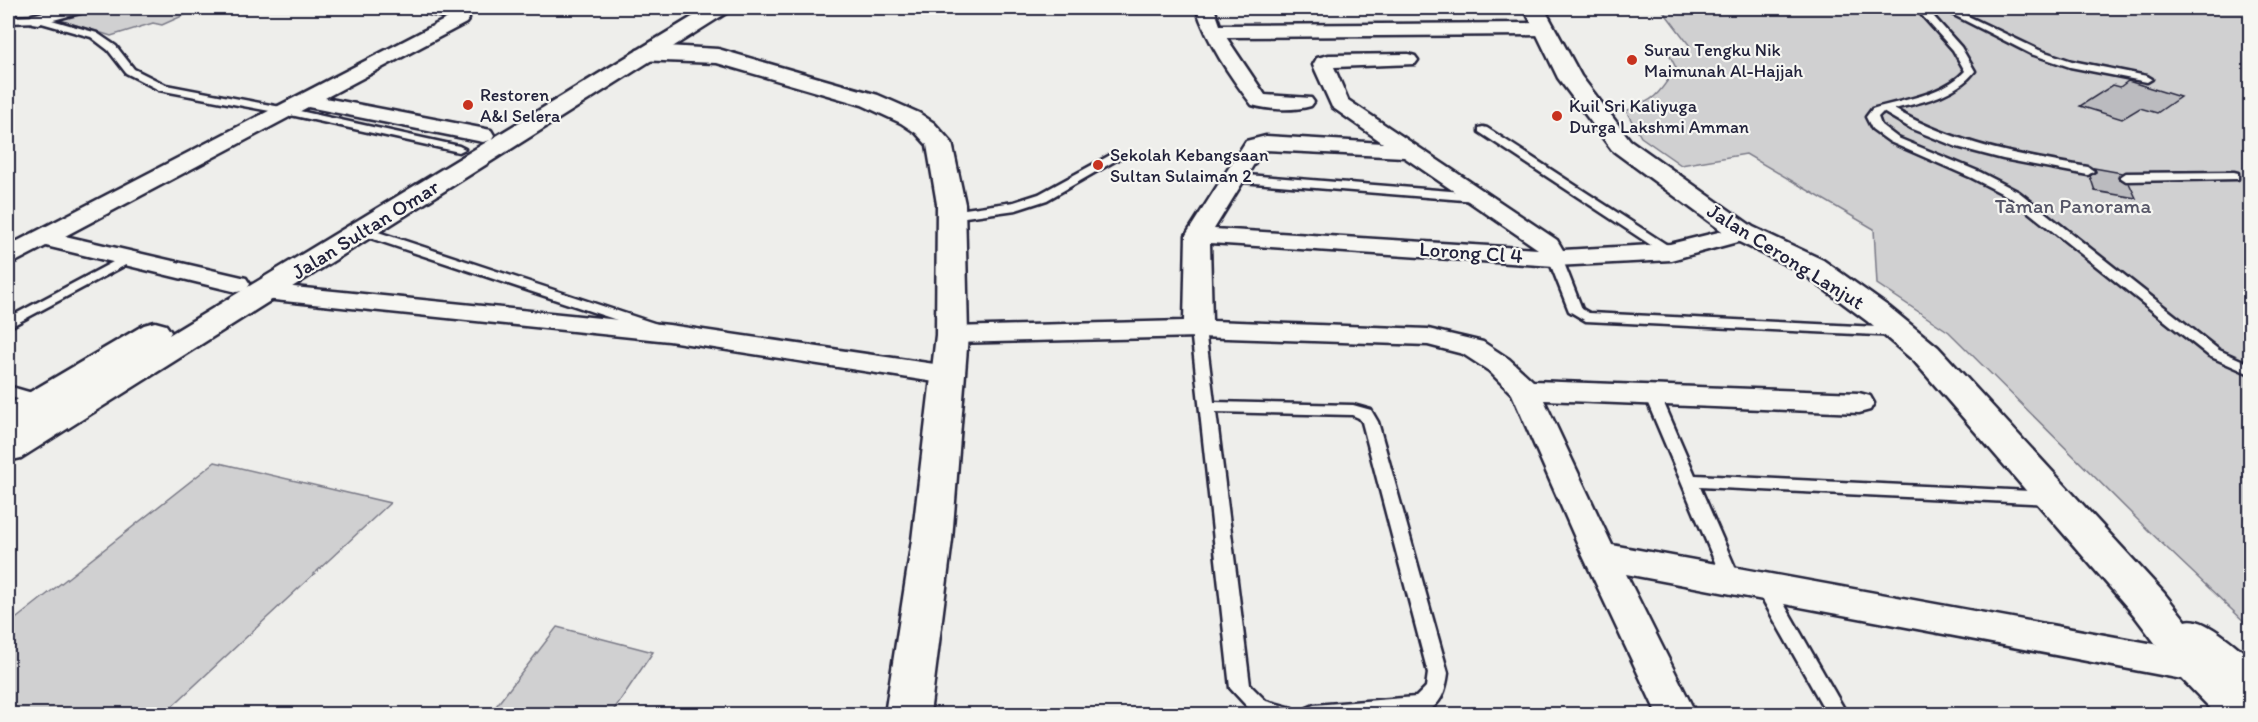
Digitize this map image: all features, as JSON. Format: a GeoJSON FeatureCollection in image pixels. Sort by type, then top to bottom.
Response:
{"type":"FeatureCollection","features":[{"type":"Feature","properties":{"kind":"street"},"geometry":{"type":"LineString","coordinates":[[38,19],[78,8]]}},
{"type":"Feature","properties":{"kind":"street"},"geometry":{"type":"LineString","coordinates":[[8,256],[460,19],[460,15],[428,8]]}},
{"type":"Feature","properties":{"kind":"street","name":"Jalan Sultan Omar"},"geometry":{"type":"LineString","coordinates":[[8,449],[645,56],[690,19],[721,8]]}},
{"type":"Feature","properties":{"kind":"street"},"geometry":{"type":"LineString","coordinates":[[1205,8],[1213,31],[1226,56],[1259,101],[1304,102]]}},
{"type":"Feature","properties":{"kind":"street"},"geometry":{"type":"LineString","coordinates":[[1213,31],[1539,18]]}},
{"type":"Feature","properties":{"kind":"street","name":"Jalan Cerong Lanjut"},"geometry":{"type":"LineString","coordinates":[[1539,18],[1570,78],[1611,136],[1743,233],[1812,266],[1926,354],[2149,604],[2198,667],[2244,714]]}},
{"type":"Feature","properties":{"kind":"street"},"geometry":{"type":"LineString","coordinates":[[8,420],[471,142],[690,19],[692,38],[718,56]]}},
{"type":"Feature","properties":{"kind":"street"},"geometry":{"type":"LineString","coordinates":[[645,56],[666,53],[718,56],[870,100],[918,123],[939,142],[946,170],[951,215],[952,335],[932,540],[908,714]]}},
{"type":"Feature","properties":{"kind":"street"},"geometry":{"type":"LineString","coordinates":[[1408,60],[1329,61],[1323,62],[1323,65],[1339,103],[1548,245],[1555,258]]}},
{"type":"Feature","properties":{"kind":"street"},"geometry":{"type":"LineString","coordinates":[[305,100],[471,142]]}},
{"type":"Feature","properties":{"kind":"street"},"geometry":{"type":"LineString","coordinates":[[1198,329],[1198,235],[1233,178],[1258,144],[1408,151]]}},
{"type":"Feature","properties":{"kind":"street","name":"Lorong Cl 4"},"geometry":{"type":"LineString","coordinates":[[1198,235],[1555,258],[1671,252],[1743,233]]}},
{"type":"Feature","properties":{"kind":"street"},"geometry":{"type":"LineString","coordinates":[[44,238],[237,284]]}},
{"type":"Feature","properties":{"kind":"street"},"geometry":{"type":"LineString","coordinates":[[264,292],[669,333],[948,375]]}},
{"type":"Feature","properties":{"kind":"street"},"geometry":{"type":"LineString","coordinates":[[952,335],[1198,329],[1428,337],[1473,348],[1499,365],[1525,390],[1600,556],[1676,714]]}},
{"type":"Feature","properties":{"kind":"street"},"geometry":{"type":"LineString","coordinates":[[1525,390],[1859,404]]}},
{"type":"Feature","properties":{"kind":"street"},"geometry":{"type":"LineString","coordinates":[[1600,556],[2198,667]]}},
{"type":"Feature","properties":{"kind":"street","name":"Jalan Cerong Lanjut"},"geometry":{"type":"LineString","coordinates":[[2149,604],[2250,681]]}},
{"type":"Feature","properties":{"kind":"lane"},"geometry":{"type":"LineString","coordinates":[[1922,8],[1957,49],[1970,71],[1966,78],[1942,90],[1876,111],[1872,117],[1876,127],[1894,140],[1976,175],[2015,195],[2214,352],[2250,369]]}},
{"type":"Feature","properties":{"kind":"lane"},"geometry":{"type":"LineString","coordinates":[[1945,8],[2035,52],[2070,64],[2147,79]]}},
{"type":"Feature","properties":{"kind":"lane"},"geometry":{"type":"LineString","coordinates":[[8,20],[38,19],[67,25],[94,35],[112,48],[130,71],[163,88],[471,142]]}},
{"type":"Feature","properties":{"kind":"lane"},"geometry":{"type":"LineString","coordinates":[[1885,109],[1920,129],[1954,142],[2001,155],[2088,171]]}},
{"type":"Feature","properties":{"kind":"lane"},"geometry":{"type":"LineString","coordinates":[[1484,130],[1671,252]]}},
{"type":"Feature","properties":{"kind":"lane"},"geometry":{"type":"LineString","coordinates":[[951,215],[1016,206],[1043,197],[1116,156]]}},
{"type":"Feature","properties":{"kind":"lane"},"geometry":{"type":"LineString","coordinates":[[2126,177],[2234,176]]}},
{"type":"Feature","properties":{"kind":"lane"},"geometry":{"type":"LineString","coordinates":[[1233,178],[1476,197]]}},
{"type":"Feature","properties":{"kind":"lane"},"geometry":{"type":"LineString","coordinates":[[363,231],[669,333]]}},
{"type":"Feature","properties":{"kind":"lane"},"geometry":{"type":"LineString","coordinates":[[8,324],[128,258]]}},
{"type":"Feature","properties":{"kind":"lane"},"geometry":{"type":"LineString","coordinates":[[1555,258],[1576,311],[1586,317],[1900,332]]}},
{"type":"Feature","properties":{"kind":"lane"},"geometry":{"type":"LineString","coordinates":[[1198,329],[1240,688],[1260,708],[1285,714]]}},
{"type":"Feature","properties":{"kind":"lane"},"geometry":{"type":"LineString","coordinates":[[8,391],[40,401]]}},
{"type":"Feature","properties":{"kind":"lane"},"geometry":{"type":"LineString","coordinates":[[1652,394],[1690,481],[1748,584],[1837,714]]}},
{"type":"Feature","properties":{"kind":"lane"},"geometry":{"type":"LineString","coordinates":[[1207,407],[1353,410],[1365,414],[1370,422],[1438,673],[1437,690],[1421,705],[1314,714]]}},
{"type":"Feature","properties":{"kind":"lane"},"geometry":{"type":"LineString","coordinates":[[1690,481],[2053,498]]}},
{"type":"Feature","properties":{"kind":"green space"},"geometry":{"type":"Polygon","coordinates":[[[84,8],[200,8],[162,25],[153,23],[111,36],[57,19],[61,14],[84,8]]]}},
{"type":"Feature","properties":{"kind":"green space","name":"Taman Panorama"},"geometry":{"type":"Polygon","coordinates":[[[1661,8],[2250,8],[2250,627],[2149,531],[1949,332],[1877,284],[1874,229],[1746,154],[1681,165],[1641,137],[1626,111],[1651,99],[1665,84],[1676,68],[1668,52],[1690,46],[1661,8]]]}},
{"type":"Feature","properties":{"kind":"green space"},"geometry":{"type":"Polygon","coordinates":[[[215,462],[390,503],[164,714],[8,714],[8,625],[215,462]]]}},
{"type":"Feature","properties":{"kind":"green space"},"geometry":{"type":"Polygon","coordinates":[[[557,627],[653,652],[611,714],[490,714],[557,627]]]}},
{"type":"Feature","properties":{"kind":"building"},"geometry":{"type":"Polygon","coordinates":[[[2128,81],[2180,97],[2157,113],[2140,108],[2122,119],[2080,106],[2113,85],[2120,87],[2128,81]]]}},
{"type":"Feature","properties":{"kind":"building"},"geometry":{"type":"Polygon","coordinates":[[[2094,168],[2122,173],[2118,178],[2129,183],[2136,198],[2095,191],[2090,176],[2096,172],[2094,168]]]}},
{"type":"Feature","properties":{"kind":"place","name":"Surau Tengku Nik Maimunah Al-Hajjah"},"geometry":{"type":"Point","coordinates":[1632,60]}},
{"type":"Feature","properties":{"kind":"place","name":"Restoren A&I Selera"},"geometry":{"type":"Point","coordinates":[468,105]}},
{"type":"Feature","properties":{"kind":"place","name":"Kuil Sri Kaliyuga Durga Lakshmi Amman"},"geometry":{"type":"Point","coordinates":[1557,116]}},
{"type":"Feature","properties":{"kind":"place","name":"Sekolah Kebangsaan Sultan Sulaiman 2"},"geometry":{"type":"Point","coordinates":[1098,165]}}]}
